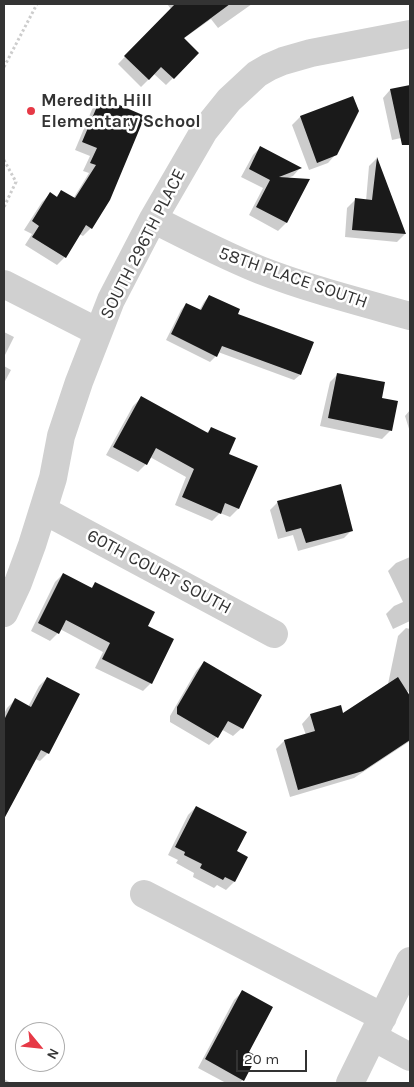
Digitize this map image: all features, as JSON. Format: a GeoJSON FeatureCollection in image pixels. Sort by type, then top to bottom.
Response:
{"type":"FeatureCollection","features":[{"type":"Feature","properties":{"kind":"street","name":"SOUTH 296TH PLACE"},"geometry":{"type":"LineString","coordinates":[[4,613],[18,583],[32,545],[53,478],[61,436],[79,382],[111,300],[153,219],[204,131],[229,100],[257,74],[283,61],[311,53],[410,34]]}},
{"type":"Feature","properties":{"kind":"street","name":"58TH PLACE SOUTH"},"geometry":{"type":"LineString","coordinates":[[153,219],[212,249],[262,270],[335,295],[410,316]]}},
{"type":"Feature","properties":{"kind":"street"},"geometry":{"type":"LineString","coordinates":[[4,284],[98,332]]}},
{"type":"Feature","properties":{"kind":"street","name":"60TH COURT SOUTH"},"geometry":{"type":"LineString","coordinates":[[43,510],[274,634]]}},
{"type":"Feature","properties":{"kind":"street"},"geometry":{"type":"LineString","coordinates":[[144,894],[378,1027],[410,1057]]}},
{"type":"Feature","properties":{"kind":"street"},"geometry":{"type":"LineString","coordinates":[[350,1083],[410,961]]}},
{"type":"Feature","properties":{"kind":"path"},"geometry":{"type":"LineString","coordinates":[[4,67],[37,4]]}},
{"type":"Feature","properties":{"kind":"path"},"geometry":{"type":"LineString","coordinates":[[4,160],[16,182],[4,207]]}},
{"type":"Feature","properties":{"kind":"building"},"geometry":{"type":"Polygon","coordinates":[[[175,4],[230,4],[184,38],[199,53],[174,79],[161,67],[149,80],[124,56],[175,4]]]}},
{"type":"Feature","properties":{"kind":"building"},"geometry":{"type":"Polygon","coordinates":[[[410,85],[410,145],[402,145],[390,89],[410,85]]]}},
{"type":"Feature","properties":{"kind":"building"},"geometry":{"type":"Polygon","coordinates":[[[353,96],[359,111],[337,155],[317,163],[300,116],[353,96]]]}},
{"type":"Feature","properties":{"kind":"building"},"geometry":{"type":"Polygon","coordinates":[[[101,97],[145,116],[110,200],[92,229],[86,225],[66,258],[32,237],[39,226],[32,221],[50,192],[57,197],[61,190],[75,198],[96,165],[90,163],[97,148],[82,142],[101,97]]]}},
{"type":"Feature","properties":{"kind":"building"},"geometry":{"type":"Polygon","coordinates":[[[260,146],[302,168],[279,177],[310,179],[287,223],[256,207],[270,180],[249,169],[260,146]]]}},
{"type":"Feature","properties":{"kind":"building"},"geometry":{"type":"Polygon","coordinates":[[[377,157],[406,234],[352,230],[355,198],[372,200],[377,157]]]}},
{"type":"Feature","properties":{"kind":"building"},"geometry":{"type":"Polygon","coordinates":[[[209,295],[240,309],[238,314],[314,342],[301,375],[222,346],[217,357],[171,334],[186,303],[201,310],[209,295]]]}},
{"type":"Feature","properties":{"kind":"building"},"geometry":{"type":"Polygon","coordinates":[[[337,373],[385,382],[382,398],[398,401],[392,431],[328,418],[337,373]]]}},
{"type":"Feature","properties":{"kind":"building"},"geometry":{"type":"Polygon","coordinates":[[[141,396],[208,433],[211,427],[236,438],[229,454],[258,466],[239,509],[225,503],[221,514],[182,497],[194,469],[156,448],[147,465],[113,447],[141,396]]]}},
{"type":"Feature","properties":{"kind":"building"},"geometry":{"type":"Polygon","coordinates":[[[341,484],[353,531],[306,543],[301,528],[286,532],[277,501],[341,484]]]}},
{"type":"Feature","properties":{"kind":"building"},"geometry":{"type":"Polygon","coordinates":[[[63,573],[92,588],[95,582],[155,612],[148,626],[174,639],[152,684],[102,659],[110,643],[66,620],[59,634],[38,623],[63,573]]]}},
{"type":"Feature","properties":{"kind":"building"},"geometry":{"type":"Polygon","coordinates":[[[204,661],[262,695],[243,729],[228,721],[218,738],[177,714],[177,707],[204,661]]]}},
{"type":"Feature","properties":{"kind":"building"},"geometry":{"type":"Polygon","coordinates":[[[47,677],[80,694],[49,754],[41,750],[4,819],[4,720],[15,698],[31,707],[47,677]]]}},
{"type":"Feature","properties":{"kind":"building"},"geometry":{"type":"Polygon","coordinates":[[[398,677],[410,696],[410,740],[363,771],[298,790],[284,740],[315,731],[310,714],[341,705],[343,713],[398,677]]]}},
{"type":"Feature","properties":{"kind":"building"},"geometry":{"type":"Polygon","coordinates":[[[196,806],[247,832],[237,851],[248,857],[235,882],[225,877],[223,880],[200,868],[202,864],[184,855],[185,852],[175,847],[196,806]]]}},
{"type":"Feature","properties":{"kind":"building"},"geometry":{"type":"Polygon","coordinates":[[[242,990],[273,1007],[249,1052],[257,1056],[244,1081],[205,1059],[242,990]]]}},
{"type":"Feature","properties":{"kind":"place","name":"Meredith Hill Elementary School"},"geometry":{"type":"Point","coordinates":[31,111]}}]}
